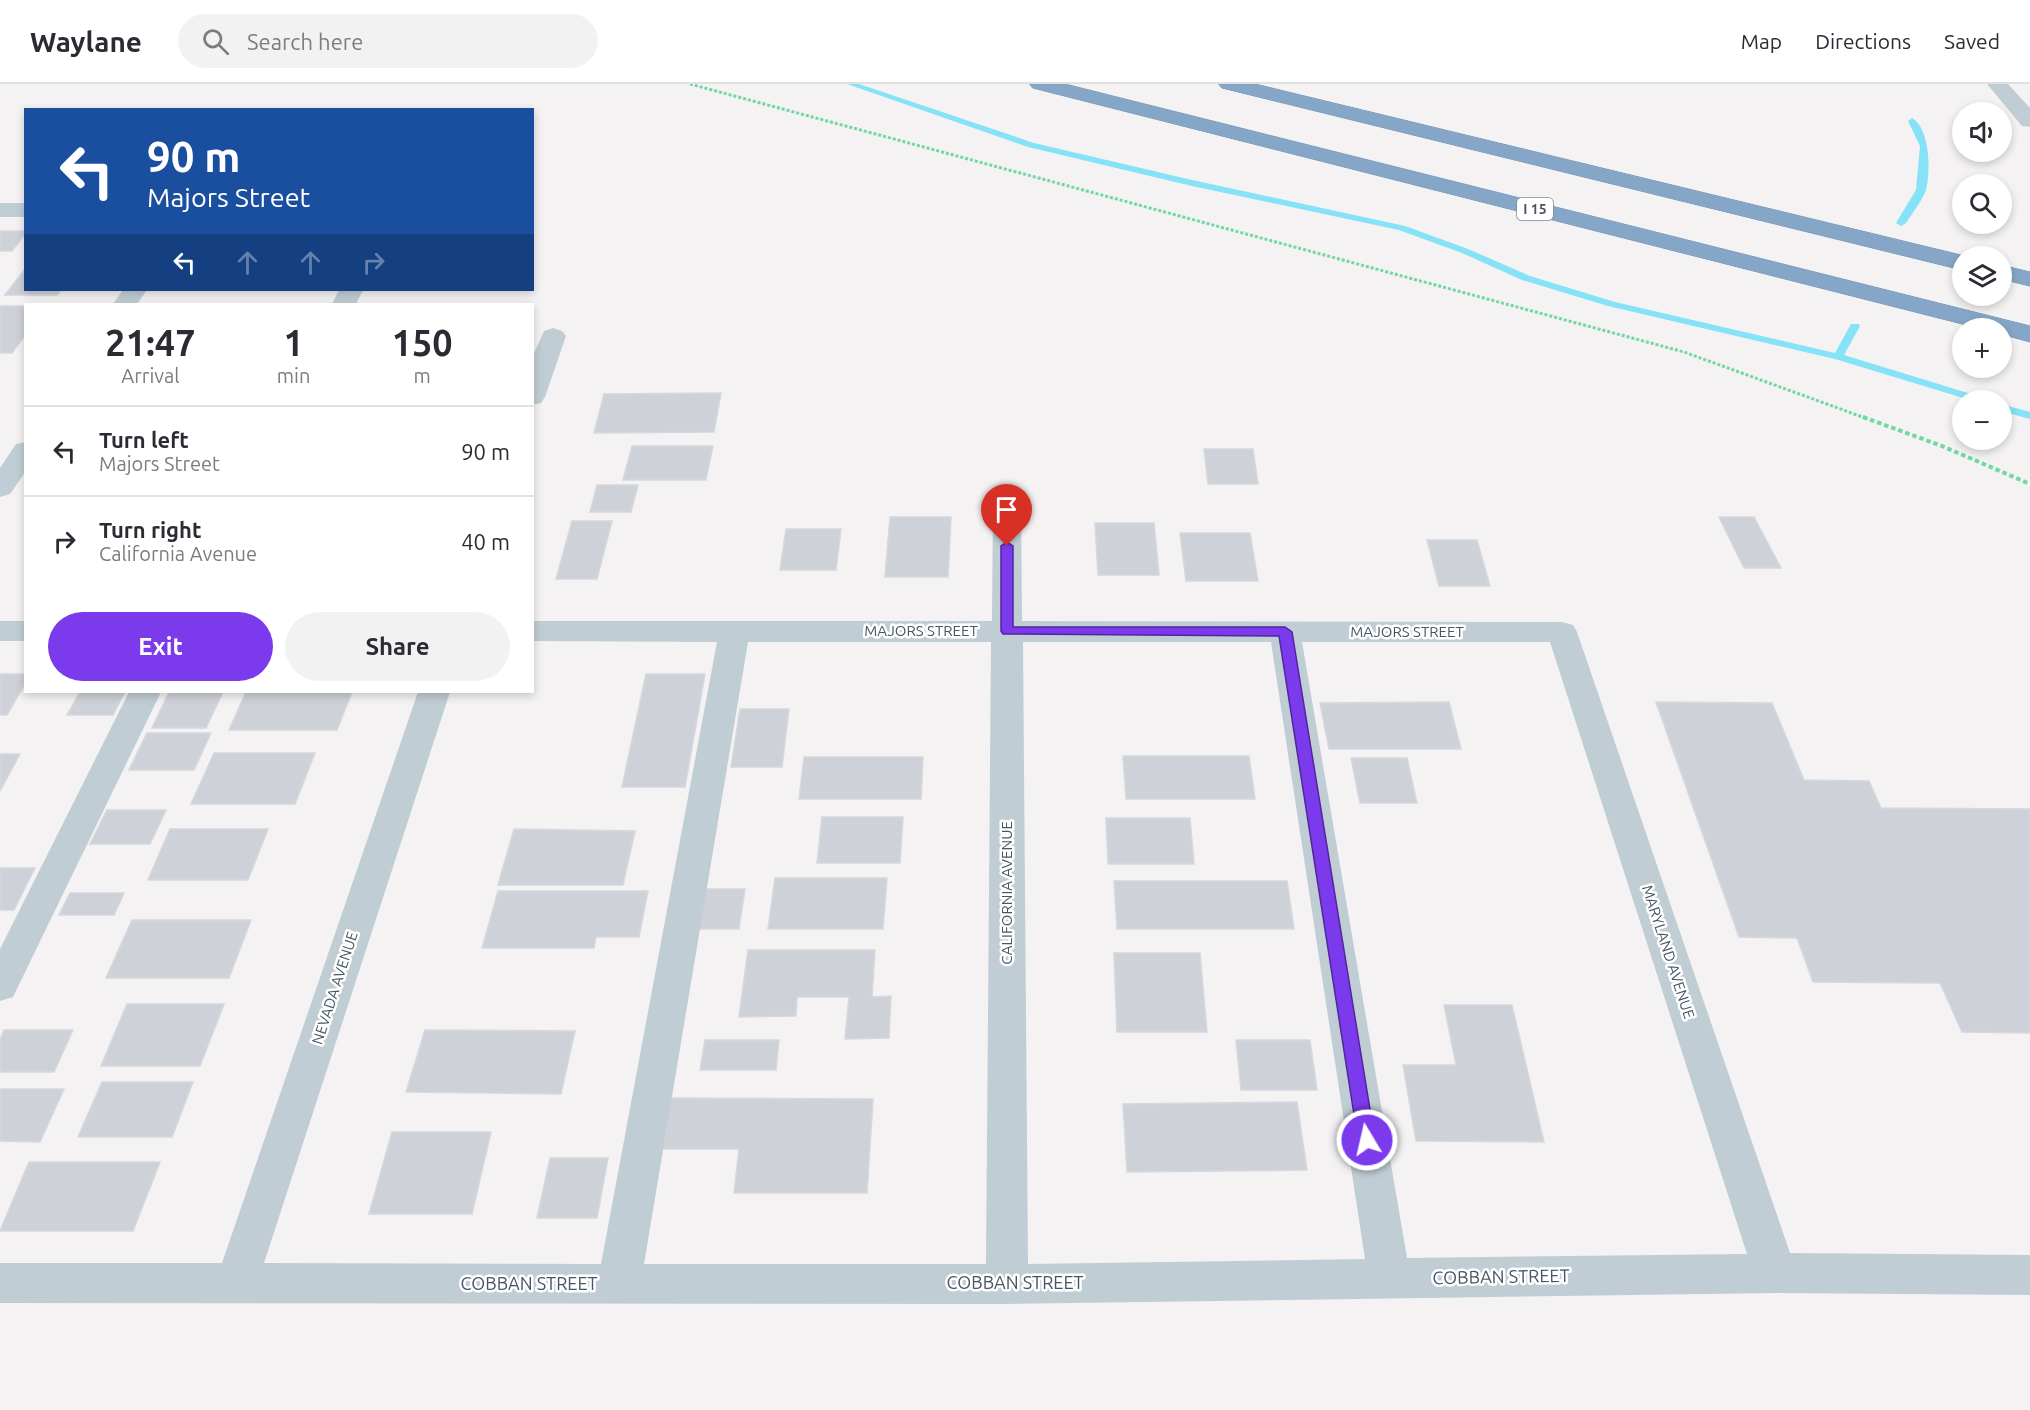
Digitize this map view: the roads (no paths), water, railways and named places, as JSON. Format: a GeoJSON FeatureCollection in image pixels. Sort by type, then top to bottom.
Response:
{"type":"FeatureCollection","features":[{"type":"Feature","properties":{"kind":"highway","name":"I 15"},"geometry":{"type":"LineString","coordinates":[[1040,84],[2030,334]]}},
{"type":"Feature","properties":{"kind":"highway"},"geometry":{"type":"LineString","coordinates":[[1229,84],[1952,261]]}},
{"type":"Feature","properties":{"kind":"highway"},"geometry":{"type":"LineString","coordinates":[[2012,275],[2030,279]]}},
{"type":"Feature","properties":{"kind":"street"},"geometry":{"type":"LineString","coordinates":[[1997,84],[2030,121]]}},
{"type":"Feature","properties":{"kind":"street"},"geometry":{"type":"LineString","coordinates":[[0,210],[24,210]]}},
{"type":"Feature","properties":{"kind":"street"},"geometry":{"type":"LineString","coordinates":[[125,303],[134,291]]}},
{"type":"Feature","properties":{"kind":"street"},"geometry":{"type":"LineString","coordinates":[[534,391],[553,336]]}},
{"type":"Feature","properties":{"kind":"street"},"geometry":{"type":"LineString","coordinates":[[0,488],[24,453]]}},
{"type":"Feature","properties":{"kind":"street","name":"CALIFORNIA AVENUE"},"geometry":{"type":"LineString","coordinates":[[1007,503],[1007,1284]]}},
{"type":"Feature","properties":{"kind":"street"},"geometry":{"type":"LineString","coordinates":[[0,631],[24,631]]}},
{"type":"Feature","properties":{"kind":"street","name":"MAJORS STREET"},"geometry":{"type":"LineString","coordinates":[[534,631],[1562,632]]}},
{"type":"Feature","properties":{"kind":"street"},"geometry":{"type":"LineString","coordinates":[[619,1284],[734,631]]}},
{"type":"Feature","properties":{"kind":"street"},"geometry":{"type":"LineString","coordinates":[[1285,632],[1389,1278]]}},
{"type":"Feature","properties":{"kind":"street","name":"MARYLAND AVENUE"},"geometry":{"type":"LineString","coordinates":[[1562,632],[1775,1273]]}},
{"type":"Feature","properties":{"kind":"street"},"geometry":{"type":"LineString","coordinates":[[0,986],[145,693]]}},
{"type":"Feature","properties":{"kind":"street","name":"NEVADA AVENUE"},"geometry":{"type":"LineString","coordinates":[[236,1284],[434,693]]}},
{"type":"Feature","properties":{"kind":"street","name":"COBBAN STREET"},"geometry":{"type":"LineString","coordinates":[[0,1283],[1007,1284],[1775,1273],[2030,1275]]}},
{"type":"Feature","properties":{"kind":"waterway"},"geometry":{"type":"LineString","coordinates":[[851,84],[1031,145],[1192,183],[1402,228],[1465,251],[1526,278],[1612,304],[1838,357]]}},
{"type":"Feature","properties":{"kind":"waterway"},"geometry":{"type":"LineString","coordinates":[[1901,223],[1921,190],[1924,146],[1912,121]]}},
{"type":"Feature","properties":{"kind":"waterway"},"geometry":{"type":"LineString","coordinates":[[1838,357],[1855,326]]}},
{"type":"Feature","properties":{"kind":"waterway"},"geometry":{"type":"LineString","coordinates":[[1838,357],[1952,392]]}},
{"type":"Feature","properties":{"kind":"waterway"},"geometry":{"type":"LineString","coordinates":[[2012,410],[2030,416]]}}]}
